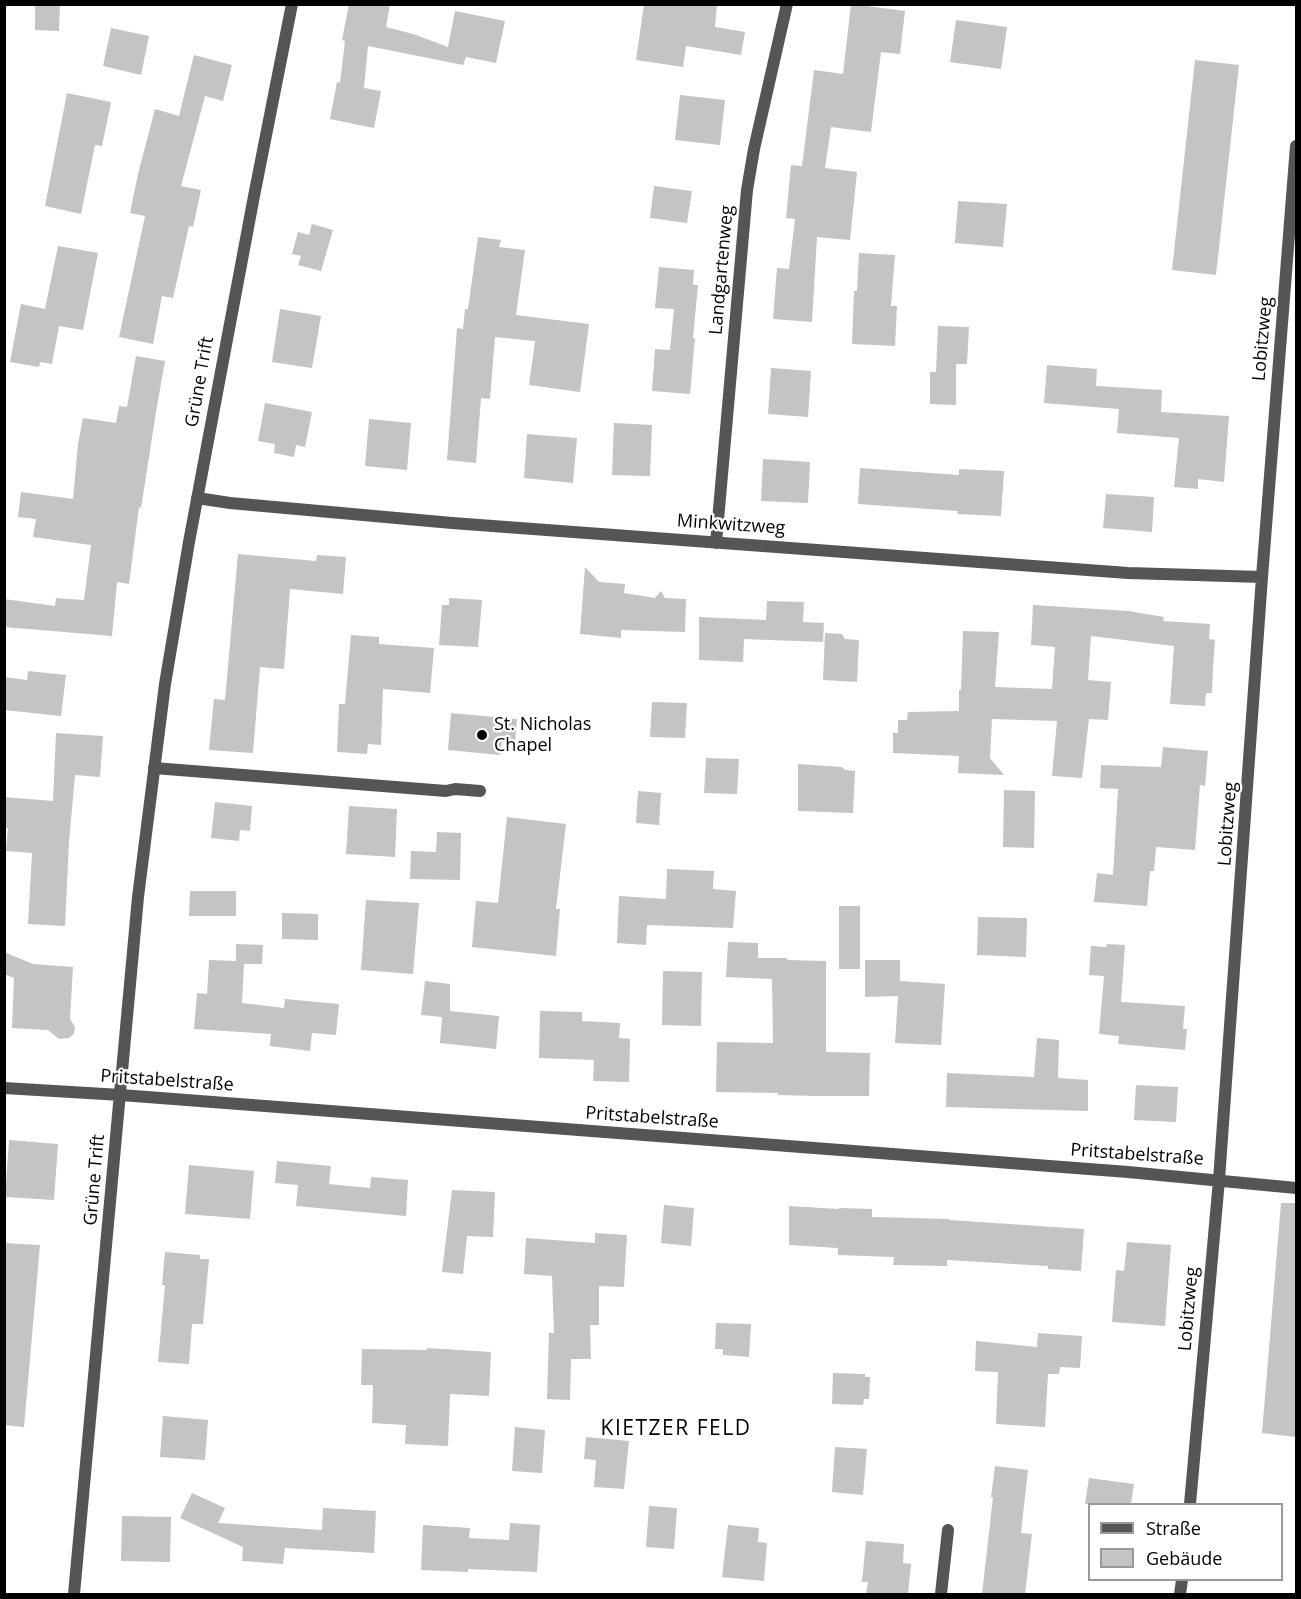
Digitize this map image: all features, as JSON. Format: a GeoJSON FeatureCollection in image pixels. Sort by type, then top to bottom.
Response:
{"type":"FeatureCollection","features":[{"type":"Feature","properties":{"kind":"street","name":"Grüne Trift"},"geometry":{"type":"LineString","coordinates":[[74,1594],[138,897],[165,684],[238,277],[292,4]]}},
{"type":"Feature","properties":{"kind":"street","name":"Landgartenweg"},"geometry":{"type":"LineString","coordinates":[[716,543],[747,190],[753,149],[787,4]]}},
{"type":"Feature","properties":{"kind":"street","name":"Lobitzweg"},"geometry":{"type":"LineString","coordinates":[[1190,1503],[1219,1179],[1296,146]]}},
{"type":"Feature","properties":{"kind":"street","name":"Minkwitzweg"},"geometry":{"type":"LineString","coordinates":[[198,498],[230,503],[452,523],[716,543],[1128,573],[1263,577]]}},
{"type":"Feature","properties":{"kind":"street"},"geometry":{"type":"LineString","coordinates":[[154,768],[446,791],[455,789],[480,791]]}},
{"type":"Feature","properties":{"kind":"street","name":"Pritstabelstraße"},"geometry":{"type":"LineString","coordinates":[[4,1088],[1219,1179],[1296,1188]]}},
{"type":"Feature","properties":{"kind":"street"},"geometry":{"type":"LineString","coordinates":[[941,1594],[948,1530]]}},
{"type":"Feature","properties":{"kind":"building"},"geometry":{"type":"Polygon","coordinates":[[[35,4],[60,4],[59,31],[35,30],[35,4]]]}},
{"type":"Feature","properties":{"kind":"building"},"geometry":{"type":"Polygon","coordinates":[[[349,4],[390,4],[386,27],[448,47],[455,11],[505,21],[496,63],[466,57],[463,65],[368,46],[364,88],[381,91],[374,128],[330,119],[337,82],[340,83],[345,41],[342,40],[349,4]]]}},
{"type":"Feature","properties":{"kind":"building"},"geometry":{"type":"Polygon","coordinates":[[[644,4],[717,4],[715,27],[745,32],[741,55],[686,46],[683,67],[636,60],[644,4]]]}},
{"type":"Feature","properties":{"kind":"building"},"geometry":{"type":"Polygon","coordinates":[[[851,4],[905,11],[900,54],[881,52],[871,132],[831,127],[825,168],[857,172],[850,240],[817,237],[812,322],[773,319],[777,268],[789,269],[795,219],[786,218],[791,165],[802,166],[814,70],[843,74],[851,4]]]}},
{"type":"Feature","properties":{"kind":"building"},"geometry":{"type":"Polygon","coordinates":[[[956,20],[1007,27],[1001,69],[950,62],[956,20]]]}},
{"type":"Feature","properties":{"kind":"building"},"geometry":{"type":"Polygon","coordinates":[[[111,28],[149,36],[141,75],[103,66],[111,28]]]}},
{"type":"Feature","properties":{"kind":"building"},"geometry":{"type":"Polygon","coordinates":[[[194,55],[232,65],[223,101],[205,96],[181,186],[201,190],[193,227],[189,226],[173,298],[162,296],[153,344],[119,337],[145,216],[130,213],[155,109],[179,116],[194,55]]]}},
{"type":"Feature","properties":{"kind":"building"},"geometry":{"type":"Polygon","coordinates":[[[1195,60],[1239,65],[1216,275],[1172,270],[1195,60]]]}},
{"type":"Feature","properties":{"kind":"building"},"geometry":{"type":"Polygon","coordinates":[[[67,93],[111,102],[102,146],[95,145],[81,214],[45,206],[67,93]]]}},
{"type":"Feature","properties":{"kind":"building"},"geometry":{"type":"Polygon","coordinates":[[[680,95],[725,100],[720,145],[675,140],[680,95]]]}},
{"type":"Feature","properties":{"kind":"building"},"geometry":{"type":"Polygon","coordinates":[[[654,186],[692,191],[687,223],[650,218],[654,186]]]}},
{"type":"Feature","properties":{"kind":"building"},"geometry":{"type":"Polygon","coordinates":[[[958,201],[1007,204],[1003,247],[955,243],[958,201]]]}},
{"type":"Feature","properties":{"kind":"building"},"geometry":{"type":"Polygon","coordinates":[[[312,224],[333,230],[321,271],[298,265],[301,256],[292,254],[298,232],[309,235],[312,224]]]}},
{"type":"Feature","properties":{"kind":"building"},"geometry":{"type":"Polygon","coordinates":[[[478,237],[501,240],[499,247],[525,250],[516,315],[589,324],[580,392],[529,385],[535,341],[495,337],[490,399],[481,398],[476,463],[447,460],[457,328],[463,329],[465,309],[468,309],[478,237]]]}},
{"type":"Feature","properties":{"kind":"building"},"geometry":{"type":"Polygon","coordinates":[[[58,246],[98,253],[83,330],[59,326],[52,364],[40,362],[39,367],[10,362],[21,304],[45,309],[58,246]]]}},
{"type":"Feature","properties":{"kind":"building"},"geometry":{"type":"Polygon","coordinates":[[[859,253],[895,255],[891,306],[897,306],[895,346],[852,344],[854,291],[857,291],[859,253]]]}},
{"type":"Feature","properties":{"kind":"building"},"geometry":{"type":"Polygon","coordinates":[[[659,267],[694,270],[693,285],[698,285],[690,394],[652,391],[655,349],[670,350],[674,309],[655,308],[659,267]]]}},
{"type":"Feature","properties":{"kind":"building"},"geometry":{"type":"Polygon","coordinates":[[[280,309],[321,316],[312,368],[272,362],[280,309]]]}},
{"type":"Feature","properties":{"kind":"building"},"geometry":{"type":"Polygon","coordinates":[[[938,326],[969,327],[967,364],[956,364],[956,405],[930,404],[930,372],[936,372],[938,326]]]}},
{"type":"Feature","properties":{"kind":"building"},"geometry":{"type":"Polygon","coordinates":[[[136,356],[165,361],[141,508],[139,507],[129,584],[117,582],[112,636],[4,627],[4,599],[55,606],[56,598],[84,600],[91,545],[33,537],[36,519],[18,517],[21,492],[73,499],[83,418],[116,423],[119,406],[127,407],[136,356]]]}},
{"type":"Feature","properties":{"kind":"building"},"geometry":{"type":"Polygon","coordinates":[[[1047,365],[1097,369],[1096,386],[1162,390],[1161,412],[1229,416],[1224,482],[1198,479],[1198,489],[1174,487],[1179,438],[1117,433],[1119,409],[1044,403],[1047,365]]]}},
{"type":"Feature","properties":{"kind":"building"},"geometry":{"type":"Polygon","coordinates":[[[771,368],[811,371],[808,417],[768,414],[771,368]]]}},
{"type":"Feature","properties":{"kind":"building"},"geometry":{"type":"Polygon","coordinates":[[[265,403],[312,412],[305,447],[296,445],[294,457],[274,453],[275,444],[258,441],[265,403]]]}},
{"type":"Feature","properties":{"kind":"building"},"geometry":{"type":"Polygon","coordinates":[[[369,419],[411,423],[407,470],[365,466],[369,419]]]}},
{"type":"Feature","properties":{"kind":"building"},"geometry":{"type":"Polygon","coordinates":[[[614,423],[652,425],[650,476],[612,475],[614,423]]]}},
{"type":"Feature","properties":{"kind":"building"},"geometry":{"type":"Polygon","coordinates":[[[527,434],[577,438],[573,483],[524,478],[527,434]]]}},
{"type":"Feature","properties":{"kind":"building"},"geometry":{"type":"Polygon","coordinates":[[[763,459],[810,462],[808,503],[761,501],[763,459]]]}},
{"type":"Feature","properties":{"kind":"building"},"geometry":{"type":"Polygon","coordinates":[[[860,468],[959,475],[959,469],[1004,471],[1001,516],[858,504],[860,468]]]}},
{"type":"Feature","properties":{"kind":"building"},"geometry":{"type":"Polygon","coordinates":[[[1106,494],[1154,497],[1152,532],[1103,528],[1106,494]]]}},
{"type":"Feature","properties":{"kind":"building"},"geometry":{"type":"Polygon","coordinates":[[[238,554],[316,561],[317,555],[346,557],[343,594],[290,589],[284,669],[260,667],[253,753],[209,750],[214,699],[225,700],[238,554]]]}},
{"type":"Feature","properties":{"kind":"building"},"geometry":{"type":"Polygon","coordinates":[[[585,567],[599,582],[625,584],[624,593],[655,598],[661,591],[665,598],[686,599],[685,632],[621,630],[621,638],[580,634],[585,567]]]}},
{"type":"Feature","properties":{"kind":"building"},"geometry":{"type":"Polygon","coordinates":[[[449,598],[482,600],[478,647],[439,645],[442,605],[449,605],[449,598]]]}},
{"type":"Feature","properties":{"kind":"building"},"geometry":{"type":"Polygon","coordinates":[[[767,601],[804,602],[803,622],[824,623],[823,642],[744,639],[743,662],[699,660],[699,617],[766,620],[767,601]]]}},
{"type":"Feature","properties":{"kind":"building"},"geometry":{"type":"Polygon","coordinates":[[[1033,605],[1128,611],[1164,617],[1163,621],[1210,624],[1209,639],[1215,640],[1212,693],[1206,693],[1205,706],[1170,704],[1174,646],[1091,636],[1088,680],[1111,682],[1108,720],[1089,719],[1082,778],[1052,776],[1057,721],[992,719],[990,758],[1004,775],[958,773],[959,756],[893,753],[893,733],[898,733],[898,720],[907,720],[908,712],[959,711],[963,631],[999,632],[995,687],[1052,689],[1055,647],[1031,645],[1033,605]]]}},
{"type":"Feature","properties":{"kind":"building"},"geometry":{"type":"Polygon","coordinates":[[[825,633],[842,634],[845,639],[859,640],[857,682],[823,680],[825,633]]]}},
{"type":"Feature","properties":{"kind":"building"},"geometry":{"type":"Polygon","coordinates":[[[351,635],[379,637],[379,644],[434,648],[430,693],[383,689],[381,745],[368,744],[367,754],[337,752],[339,704],[345,704],[351,635]]]}},
{"type":"Feature","properties":{"kind":"building"},"geometry":{"type":"Polygon","coordinates":[[[28,671],[66,675],[61,716],[4,710],[4,677],[27,680],[28,671]]]}},
{"type":"Feature","properties":{"kind":"building"},"geometry":{"type":"Polygon","coordinates":[[[652,702],[687,703],[685,738],[650,737],[652,702]]]}},
{"type":"Feature","properties":{"kind":"building","name":"St. Nicholas Chapel"},"geometry":{"type":"Polygon","coordinates":[[[451,713],[517,719],[515,743],[502,742],[500,755],[448,750],[451,713]]]}},
{"type":"Feature","properties":{"kind":"building"},"geometry":{"type":"Polygon","coordinates":[[[56,733],[103,736],[100,777],[75,775],[65,926],[28,924],[32,853],[6,851],[8,828],[4,828],[4,797],[53,801],[56,733]]]}},
{"type":"Feature","properties":{"kind":"building"},"geometry":{"type":"Polygon","coordinates":[[[1163,747],[1208,751],[1205,786],[1200,785],[1195,850],[1156,847],[1154,871],[1150,871],[1147,906],[1094,902],[1097,873],[1113,875],[1118,789],[1100,788],[1101,765],[1161,767],[1163,747]]]}},
{"type":"Feature","properties":{"kind":"building"},"geometry":{"type":"Polygon","coordinates":[[[706,758],[739,759],[737,794],[704,793],[706,758]]]}},
{"type":"Feature","properties":{"kind":"building"},"geometry":{"type":"Polygon","coordinates":[[[798,764],[842,767],[845,770],[855,771],[853,813],[798,811],[798,764]]]}},
{"type":"Feature","properties":{"kind":"building"},"geometry":{"type":"Polygon","coordinates":[[[1004,790],[1035,791],[1034,848],[1003,847],[1004,790]]]}},
{"type":"Feature","properties":{"kind":"building"},"geometry":{"type":"Polygon","coordinates":[[[638,791],[661,793],[659,825],[636,823],[638,791]]]}},
{"type":"Feature","properties":{"kind":"building"},"geometry":{"type":"Polygon","coordinates":[[[215,802],[252,806],[250,831],[240,830],[239,841],[211,838],[215,802]]]}},
{"type":"Feature","properties":{"kind":"building"},"geometry":{"type":"Polygon","coordinates":[[[349,806],[397,809],[395,857],[346,854],[349,806]]]}},
{"type":"Feature","properties":{"kind":"building"},"geometry":{"type":"Polygon","coordinates":[[[507,817],[566,824],[556,909],[560,909],[556,956],[472,947],[476,901],[498,903],[507,817]]]}},
{"type":"Feature","properties":{"kind":"building"},"geometry":{"type":"Polygon","coordinates":[[[437,832],[461,833],[460,880],[410,879],[411,851],[436,852],[437,832]]]}},
{"type":"Feature","properties":{"kind":"building"},"geometry":{"type":"Polygon","coordinates":[[[667,869],[714,871],[713,889],[736,891],[733,928],[647,925],[646,945],[617,943],[619,896],[666,899],[667,869]]]}},
{"type":"Feature","properties":{"kind":"building"},"geometry":{"type":"Polygon","coordinates":[[[190,891],[236,891],[236,916],[189,916],[190,891]]]}},
{"type":"Feature","properties":{"kind":"building"},"geometry":{"type":"Polygon","coordinates":[[[366,900],[419,903],[413,974],[361,970],[366,900]]]}},
{"type":"Feature","properties":{"kind":"building"},"geometry":{"type":"Polygon","coordinates":[[[839,906],[860,906],[860,969],[839,969],[839,906]]]}},
{"type":"Feature","properties":{"kind":"building"},"geometry":{"type":"Polygon","coordinates":[[[282,913],[318,914],[318,940],[282,939],[282,913]]]}},
{"type":"Feature","properties":{"kind":"building"},"geometry":{"type":"Polygon","coordinates":[[[978,917],[1027,918],[1026,957],[977,955],[978,917]]]}},
{"type":"Feature","properties":{"kind":"building"},"geometry":{"type":"Polygon","coordinates":[[[728,942],[758,943],[758,958],[826,961],[826,1052],[870,1053],[869,1096],[716,1092],[717,1042],[773,1043],[772,979],[726,977],[728,942]]]}},
{"type":"Feature","properties":{"kind":"building"},"geometry":{"type":"Polygon","coordinates":[[[236,944],[263,945],[262,964],[244,964],[242,1003],[284,1008],[285,999],[339,1004],[336,1035],[312,1033],[310,1051],[270,1046],[271,1034],[194,1029],[197,993],[207,994],[209,960],[236,961],[236,944]]]}},
{"type":"Feature","properties":{"kind":"building"},"geometry":{"type":"Polygon","coordinates":[[[1107,944],[1125,945],[1121,1002],[1185,1006],[1183,1029],[1187,1029],[1185,1050],[1118,1044],[1119,1036],[1099,1034],[1104,976],[1089,975],[1091,946],[1106,947],[1107,944]]]}},
{"type":"Feature","properties":{"kind":"building"},"geometry":{"type":"Polygon","coordinates":[[[4,952],[33,964],[73,967],[70,1019],[75,1027],[74,1034],[69,1038],[59,1039],[48,1030],[12,1028],[14,978],[4,974],[4,952]]]}},
{"type":"Feature","properties":{"kind":"building"},"geometry":{"type":"Polygon","coordinates":[[[865,960],[900,960],[900,981],[945,984],[941,1045],[895,1043],[898,996],[865,997],[865,960]]]}},
{"type":"Feature","properties":{"kind":"building"},"geometry":{"type":"Polygon","coordinates":[[[663,971],[702,972],[701,1026],[662,1025],[663,971]]]}},
{"type":"Feature","properties":{"kind":"building"},"geometry":{"type":"Polygon","coordinates":[[[425,981],[450,984],[450,1011],[499,1016],[496,1049],[440,1043],[442,1017],[421,1015],[425,981]]]}},
{"type":"Feature","properties":{"kind":"building"},"geometry":{"type":"Polygon","coordinates":[[[540,1011],[582,1012],[582,1021],[620,1023],[619,1038],[630,1039],[629,1082],[593,1081],[594,1060],[539,1058],[540,1011]]]}},
{"type":"Feature","properties":{"kind":"building"},"geometry":{"type":"Polygon","coordinates":[[[1037,1038],[1059,1040],[1058,1078],[1088,1080],[1088,1111],[946,1107],[947,1073],[1034,1077],[1037,1038]]]}},
{"type":"Feature","properties":{"kind":"building"},"geometry":{"type":"Polygon","coordinates":[[[1136,1085],[1178,1087],[1176,1122],[1134,1120],[1136,1085]]]}},
{"type":"Feature","properties":{"kind":"building"},"geometry":{"type":"Polygon","coordinates":[[[9,1140],[58,1144],[54,1200],[5,1197],[9,1140]]]}},
{"type":"Feature","properties":{"kind":"building"},"geometry":{"type":"Polygon","coordinates":[[[277,1161],[331,1166],[329,1184],[370,1188],[371,1177],[408,1180],[406,1216],[296,1206],[298,1185],[275,1183],[277,1161]]]}},
{"type":"Feature","properties":{"kind":"building"},"geometry":{"type":"Polygon","coordinates":[[[189,1165],[254,1171],[250,1219],[185,1214],[189,1165]]]}},
{"type":"Feature","properties":{"kind":"building"},"geometry":{"type":"Polygon","coordinates":[[[452,1190],[495,1192],[493,1237],[467,1236],[463,1274],[442,1272],[452,1190]]]}},
{"type":"Feature","properties":{"kind":"building"},"geometry":{"type":"Polygon","coordinates":[[[1281,1203],[1296,1203],[1296,1437],[1262,1433],[1281,1203]]]}},
{"type":"Feature","properties":{"kind":"building"},"geometry":{"type":"Polygon","coordinates":[[[664,1205],[694,1208],[691,1246],[661,1243],[664,1205]]]}},
{"type":"Feature","properties":{"kind":"building"},"geometry":{"type":"Polygon","coordinates":[[[789,1206],[872,1209],[872,1217],[949,1219],[1084,1229],[1081,1271],[1048,1269],[1048,1266],[947,1260],[947,1266],[893,1265],[894,1257],[838,1255],[838,1248],[789,1245],[789,1206]]]}},
{"type":"Feature","properties":{"kind":"building"},"geometry":{"type":"Polygon","coordinates":[[[595,1233],[627,1235],[624,1287],[599,1286],[599,1325],[590,1325],[591,1359],[571,1359],[570,1400],[547,1399],[549,1333],[554,1333],[552,1276],[524,1274],[526,1238],[595,1243],[595,1233]]]}},
{"type":"Feature","properties":{"kind":"building"},"geometry":{"type":"Polygon","coordinates":[[[1127,1242],[1171,1245],[1165,1326],[1112,1322],[1116,1270],[1124,1271],[1127,1242]]]}},
{"type":"Feature","properties":{"kind":"building"},"geometry":{"type":"Polygon","coordinates":[[[4,1243],[40,1245],[24,1427],[4,1425],[4,1243]]]}},
{"type":"Feature","properties":{"kind":"building"},"geometry":{"type":"Polygon","coordinates":[[[165,1252],[200,1255],[200,1259],[209,1259],[203,1324],[192,1324],[189,1364],[158,1362],[165,1285],[162,1285],[165,1252]]]}},
{"type":"Feature","properties":{"kind":"building"},"geometry":{"type":"Polygon","coordinates":[[[716,1323],[751,1324],[749,1357],[723,1355],[723,1349],[715,1349],[716,1323]]]}},
{"type":"Feature","properties":{"kind":"building"},"geometry":{"type":"Polygon","coordinates":[[[1038,1333],[1082,1336],[1080,1368],[1060,1367],[1059,1374],[1048,1374],[1045,1427],[996,1424],[998,1372],[975,1371],[976,1341],[1037,1347],[1038,1333]]]}},
{"type":"Feature","properties":{"kind":"building"},"geometry":{"type":"Polygon","coordinates":[[[427,1348],[491,1352],[489,1396],[450,1394],[448,1446],[405,1444],[406,1425],[372,1423],[373,1385],[361,1385],[362,1349],[427,1350],[427,1348]]]}},
{"type":"Feature","properties":{"kind":"building"},"geometry":{"type":"Polygon","coordinates":[[[833,1373],[865,1374],[865,1377],[870,1377],[869,1399],[864,1399],[863,1405],[832,1404],[833,1373]]]}},
{"type":"Feature","properties":{"kind":"building"},"geometry":{"type":"Polygon","coordinates":[[[163,1416],[208,1420],[205,1460],[160,1457],[163,1416]]]}},
{"type":"Feature","properties":{"kind":"building"},"geometry":{"type":"Polygon","coordinates":[[[515,1427],[545,1430],[542,1473],[512,1471],[515,1427]]]}},
{"type":"Feature","properties":{"kind":"building"},"geometry":{"type":"Polygon","coordinates":[[[586,1437],[629,1441],[624,1489],[594,1487],[596,1460],[584,1459],[586,1437]]]}},
{"type":"Feature","properties":{"kind":"building"},"geometry":{"type":"Polygon","coordinates":[[[835,1447],[867,1449],[863,1495],[832,1492],[835,1447]]]}},
{"type":"Feature","properties":{"kind":"building"},"geometry":{"type":"Polygon","coordinates":[[[995,1466],[1028,1470],[1021,1533],[1032,1534],[1025,1594],[982,1594],[995,1466]]]}},
{"type":"Feature","properties":{"kind":"building"},"geometry":{"type":"Polygon","coordinates":[[[1089,1478],[1134,1484],[1131,1503],[1085,1504],[1089,1478]]]}},
{"type":"Feature","properties":{"kind":"building"},"geometry":{"type":"Polygon","coordinates":[[[192,1493],[225,1508],[218,1523],[322,1530],[323,1508],[376,1511],[374,1553],[285,1548],[283,1564],[242,1561],[243,1547],[180,1518],[192,1493]]]}},
{"type":"Feature","properties":{"kind":"building"},"geometry":{"type":"Polygon","coordinates":[[[649,1506],[677,1508],[674,1549],[646,1547],[649,1506]]]}},
{"type":"Feature","properties":{"kind":"building"},"geometry":{"type":"Polygon","coordinates":[[[122,1516],[171,1517],[170,1562],[121,1561],[122,1516]]]}},
{"type":"Feature","properties":{"kind":"building"},"geometry":{"type":"Polygon","coordinates":[[[510,1523],[540,1525],[537,1572],[468,1569],[468,1572],[421,1570],[423,1525],[470,1528],[469,1538],[509,1540],[510,1523]]]}},
{"type":"Feature","properties":{"kind":"building"},"geometry":{"type":"Polygon","coordinates":[[[728,1525],[759,1528],[758,1542],[767,1543],[764,1581],[722,1577],[728,1525]]]}},
{"type":"Feature","properties":{"kind":"building"},"geometry":{"type":"Polygon","coordinates":[[[866,1541],[904,1544],[903,1563],[911,1564],[908,1594],[866,1594],[868,1582],[862,1582],[866,1541]]]}},
{"type":"Feature","properties":{"kind":"place","name":"St. Nicholas Chapel"},"geometry":{"type":"Point","coordinates":[482,735]}},
{"type":"Feature","properties":{"kind":"district","name":"KIETZER FELD"},"geometry":{"type":"Point","coordinates":[676,1429]}}]}
